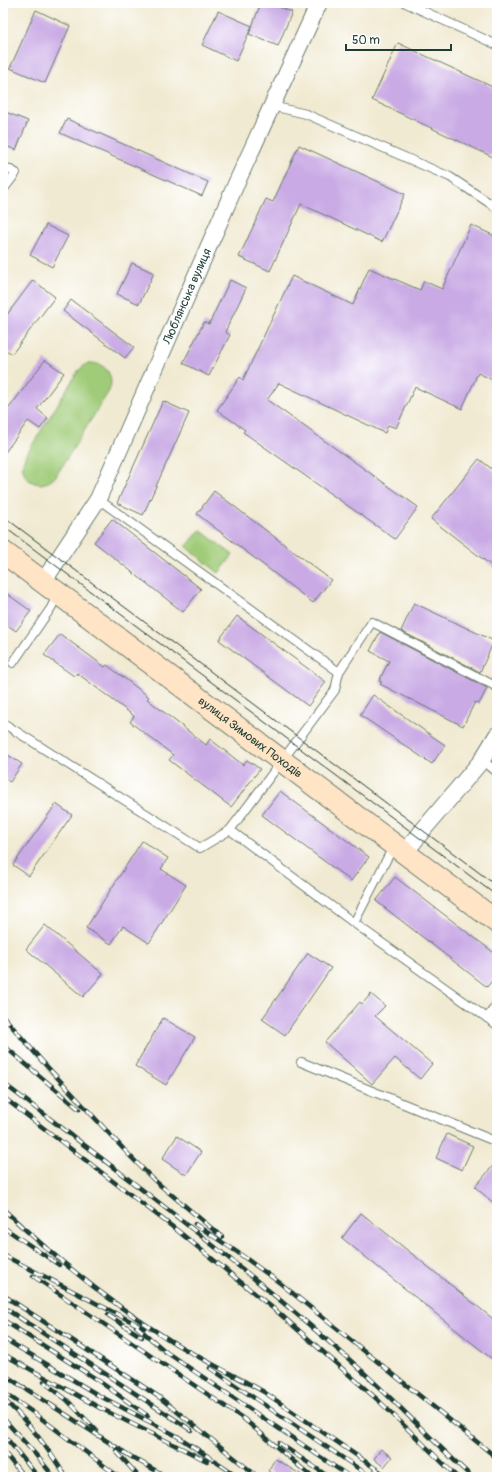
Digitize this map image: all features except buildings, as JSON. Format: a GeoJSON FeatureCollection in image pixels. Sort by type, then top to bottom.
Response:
{"type":"FeatureCollection","features":[{"type":"Feature","properties":{"kind":"main road","name":"вулиця Зимових Походів"},"geometry":{"type":"LineString","coordinates":[[3,552],[497,922]]}},
{"type":"Feature","properties":{"kind":"street","name":"Люблянська вулиця"},"geometry":{"type":"LineString","coordinates":[[51,588],[98,499],[236,184],[320,3]]}},
{"type":"Feature","properties":{"kind":"street"},"geometry":{"type":"LineString","coordinates":[[400,849],[423,830],[482,760],[497,736]]}},
{"type":"Feature","properties":{"kind":"lane"},"geometry":{"type":"LineString","coordinates":[[406,3],[497,45]]}},
{"type":"Feature","properties":{"kind":"lane"},"geometry":{"type":"LineString","coordinates":[[272,106],[306,114],[450,177],[497,208]]}},
{"type":"Feature","properties":{"kind":"lane"},"geometry":{"type":"LineString","coordinates":[[3,166],[16,173],[3,190]]}},
{"type":"Feature","properties":{"kind":"lane"},"geometry":{"type":"LineString","coordinates":[[98,499],[339,672]]}},
{"type":"Feature","properties":{"kind":"lane"},"geometry":{"type":"LineString","coordinates":[[13,663],[51,608],[51,588]]}},
{"type":"Feature","properties":{"kind":"lane"},"geometry":{"type":"LineString","coordinates":[[3,723],[200,848],[230,830],[335,690],[339,672],[372,622],[497,686]]}},
{"type":"Feature","properties":{"kind":"lane"},"geometry":{"type":"LineString","coordinates":[[482,760],[497,772]]}},
{"type":"Feature","properties":{"kind":"lane"},"geometry":{"type":"LineString","coordinates":[[230,830],[354,923],[497,1025]]}},
{"type":"Feature","properties":{"kind":"lane"},"geometry":{"type":"LineString","coordinates":[[354,923],[400,849]]}},
{"type":"Feature","properties":{"kind":"lane"},"geometry":{"type":"LineString","coordinates":[[487,1018],[497,1004]]}},
{"type":"Feature","properties":{"kind":"lane"},"geometry":{"type":"LineString","coordinates":[[301,1062],[497,1142]]}},
{"type":"Feature","properties":{"kind":"green space"},"geometry":{"type":"Polygon","coordinates":[[[90,363],[101,365],[108,371],[111,380],[109,391],[56,476],[43,484],[31,481],[26,477],[23,471],[25,457],[78,371],[86,364],[90,363]]]}},
{"type":"Feature","properties":{"kind":"green space"},"geometry":{"type":"Polygon","coordinates":[[[200,530],[233,555],[219,573],[186,547],[200,530]]]}},
{"type":"Feature","properties":{"kind":"tram line"},"geometry":{"type":"LineString","coordinates":[[3,516],[497,886]]}},
{"type":"Feature","properties":{"kind":"tram line"},"geometry":{"type":"LineString","coordinates":[[3,526],[497,896]]}},
{"type":"Feature","properties":{"kind":"railway"},"geometry":{"type":"LineString","coordinates":[[3,1016],[41,1060],[130,1156],[154,1180],[222,1237]]}},
{"type":"Feature","properties":{"kind":"railway"},"geometry":{"type":"LineString","coordinates":[[3,1045],[79,1109]]}},
{"type":"Feature","properties":{"kind":"railway"},"geometry":{"type":"LineString","coordinates":[[3,1083],[218,1249],[302,1318],[360,1369],[472,1477]]}},
{"type":"Feature","properties":{"kind":"railway"},"geometry":{"type":"LineString","coordinates":[[3,1097],[178,1231],[280,1314],[379,1401],[457,1477]]}},
{"type":"Feature","properties":{"kind":"railway"},"geometry":{"type":"LineString","coordinates":[[3,1209],[65,1264],[130,1314],[187,1350],[264,1392],[388,1477]]}},
{"type":"Feature","properties":{"kind":"railway"},"geometry":{"type":"LineString","coordinates":[[195,1224],[280,1283],[497,1458]]}},
{"type":"Feature","properties":{"kind":"railway"},"geometry":{"type":"LineString","coordinates":[[3,1227],[59,1265]]}},
{"type":"Feature","properties":{"kind":"railway"},"geometry":{"type":"LineString","coordinates":[[3,1255],[144,1328]]}},
{"type":"Feature","properties":{"kind":"railway"},"geometry":{"type":"LineString","coordinates":[[33,1276],[244,1419],[312,1477]]}},
{"type":"Feature","properties":{"kind":"railway"},"geometry":{"type":"LineString","coordinates":[[3,1295],[159,1397],[258,1477]]}},
{"type":"Feature","properties":{"kind":"railway"},"geometry":{"type":"LineString","coordinates":[[3,1307],[191,1430]]}},
{"type":"Feature","properties":{"kind":"railway"},"geometry":{"type":"LineString","coordinates":[[108,1315],[142,1337]]}},
{"type":"Feature","properties":{"kind":"railway"},"geometry":{"type":"LineString","coordinates":[[3,1320],[96,1379],[148,1416]]}},
{"type":"Feature","properties":{"kind":"railway"},"geometry":{"type":"LineString","coordinates":[[136,1326],[166,1352],[350,1477]]}},
{"type":"Feature","properties":{"kind":"railway"},"geometry":{"type":"LineString","coordinates":[[3,1338],[98,1395],[177,1436],[239,1477]]}},
{"type":"Feature","properties":{"kind":"railway"},"geometry":{"type":"LineString","coordinates":[[3,1354],[100,1408],[207,1461]]}},
{"type":"Feature","properties":{"kind":"railway"},"geometry":{"type":"LineString","coordinates":[[210,1368],[371,1477]]}},
{"type":"Feature","properties":{"kind":"railway"},"geometry":{"type":"LineString","coordinates":[[3,1374],[130,1456],[167,1477]]}},
{"type":"Feature","properties":{"kind":"railway"},"geometry":{"type":"LineString","coordinates":[[44,1382],[67,1400],[97,1431]]}},
{"type":"Feature","properties":{"kind":"railway"},"geometry":{"type":"LineString","coordinates":[[3,1392],[34,1413],[119,1477]]}},
{"type":"Feature","properties":{"kind":"railway"},"geometry":{"type":"LineString","coordinates":[[3,1399],[37,1435],[66,1477]]}},
{"type":"Feature","properties":{"kind":"railway"},"geometry":{"type":"LineString","coordinates":[[3,1418],[54,1477]]}},
{"type":"Feature","properties":{"kind":"railway"},"geometry":{"type":"LineString","coordinates":[[3,1434],[38,1477]]}},
{"type":"Feature","properties":{"kind":"railway"},"geometry":{"type":"LineString","coordinates":[[279,1443],[329,1477]]}},
{"type":"Feature","properties":{"kind":"railway"},"geometry":{"type":"LineString","coordinates":[[3,1451],[24,1477]]}},
{"type":"Feature","properties":{"kind":"railway"},"geometry":{"type":"LineString","coordinates":[[116,1451],[139,1477]]}}]}
